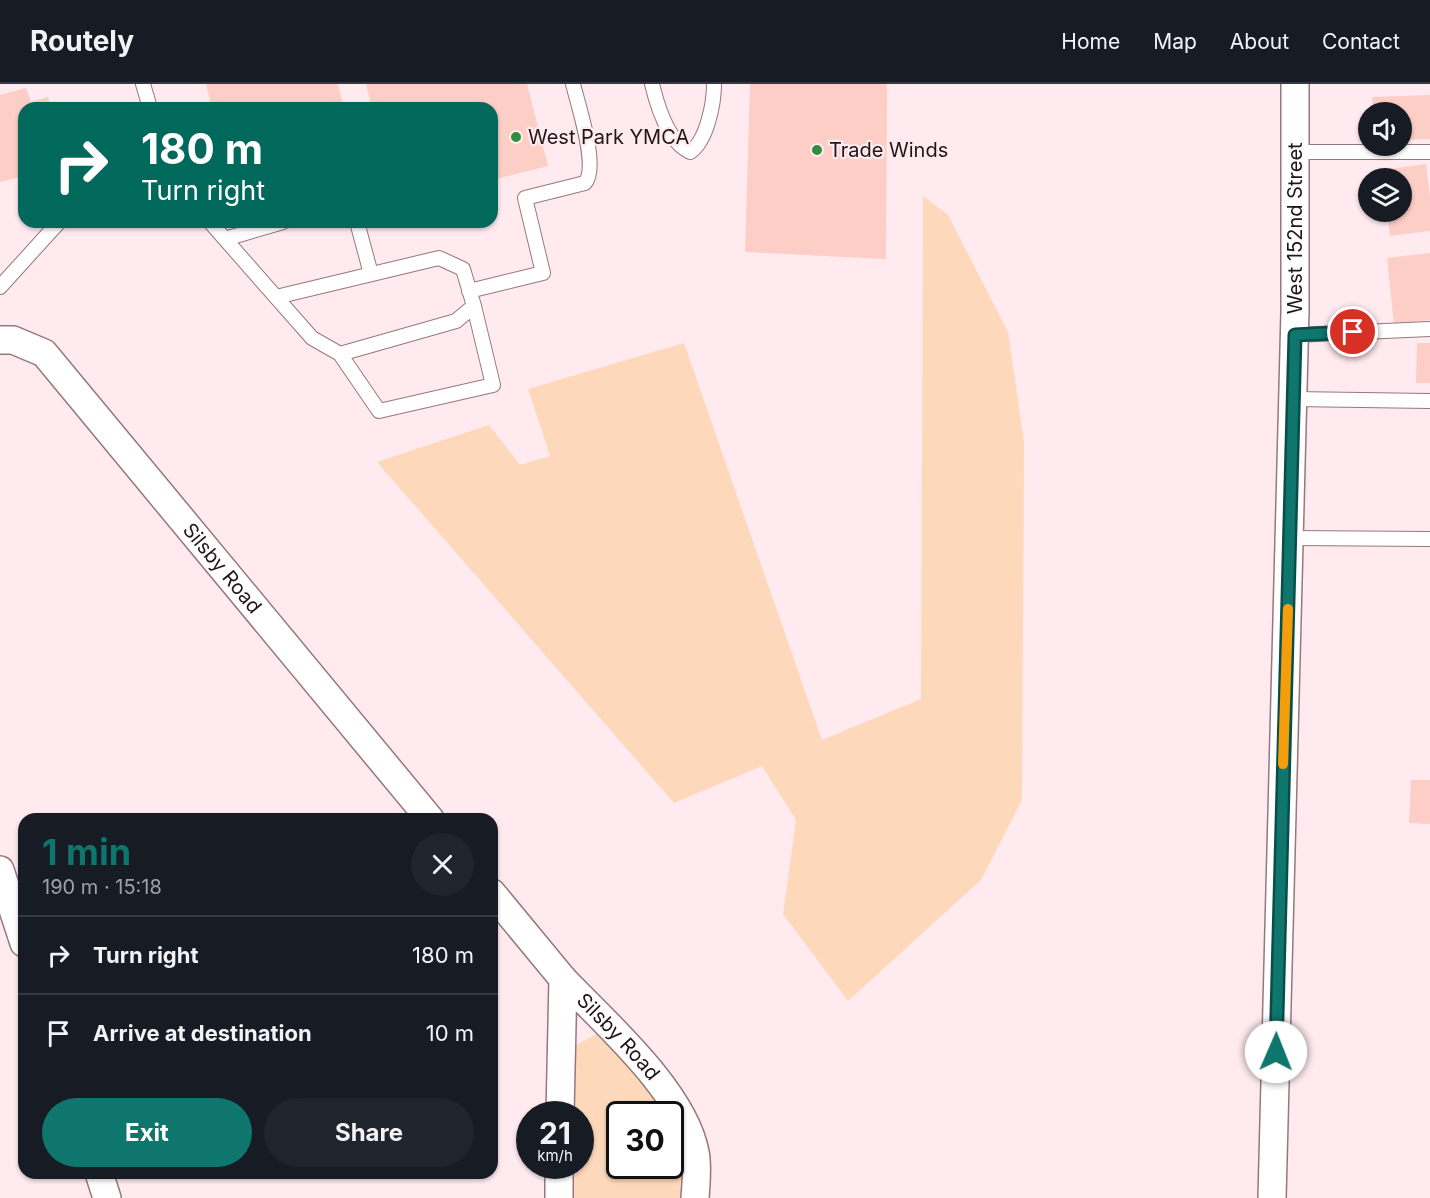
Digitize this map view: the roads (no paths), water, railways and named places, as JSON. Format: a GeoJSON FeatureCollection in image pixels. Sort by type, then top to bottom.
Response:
{"type":"FeatureCollection","features":[{"type":"Feature","properties":{"kind":"street","name":"West 152nd Street"},"geometry":{"type":"LineString","coordinates":[[1272,1198],[1295,335],[1295,84]]}},
{"type":"Feature","properties":{"kind":"street","name":"Silsby Road"},"geometry":{"type":"LineString","coordinates":[[0,340],[13,340],[44,353],[425,813]]}},
{"type":"Feature","properties":{"kind":"street"},"geometry":{"type":"LineString","coordinates":[[0,870],[18,925]]}},
{"type":"Feature","properties":{"kind":"street","name":"Silsby Road"},"geometry":{"type":"LineString","coordinates":[[498,900],[563,979],[645,1065],[680,1114],[696,1153],[695,1198]]}},
{"type":"Feature","properties":{"kind":"street","name":"Silsby Road"},"geometry":{"type":"LineString","coordinates":[[560,1101],[563,979]]}},
{"type":"Feature","properties":{"kind":"street"},"geometry":{"type":"LineString","coordinates":[[101,1179],[107,1198]]}},
{"type":"Feature","properties":{"kind":"street"},"geometry":{"type":"LineString","coordinates":[[559,1179],[559,1198]]}},
{"type":"Feature","properties":{"kind":"lane"},"geometry":{"type":"LineString","coordinates":[[143,84],[148,102]]}},
{"type":"Feature","properties":{"kind":"lane"},"geometry":{"type":"LineString","coordinates":[[469,291],[543,273],[525,198],[585,183],[589,178],[590,159],[573,84]]}},
{"type":"Feature","properties":{"kind":"lane"},"geometry":{"type":"LineString","coordinates":[[652,84],[657,105],[671,131],[681,148],[690,152],[697,147],[714,104],[714,84]]}},
{"type":"Feature","properties":{"kind":"lane"},"geometry":{"type":"LineString","coordinates":[[1295,152],[1430,152]]}},
{"type":"Feature","properties":{"kind":"lane"},"geometry":{"type":"LineString","coordinates":[[0,287],[54,228]]}},
{"type":"Feature","properties":{"kind":"lane"},"geometry":{"type":"LineString","coordinates":[[215,228],[312,338],[339,354],[379,411],[493,385],[463,269],[439,258],[276,297]]}},
{"type":"Feature","properties":{"kind":"lane"},"geometry":{"type":"LineString","coordinates":[[225,239],[263,228]]}},
{"type":"Feature","properties":{"kind":"lane"},"geometry":{"type":"LineString","coordinates":[[359,228],[371,274]]}},
{"type":"Feature","properties":{"kind":"lane"},"geometry":{"type":"LineString","coordinates":[[339,354],[456,321],[474,306]]}},
{"type":"Feature","properties":{"kind":"lane"},"geometry":{"type":"LineString","coordinates":[[1295,335],[1430,329]]}},
{"type":"Feature","properties":{"kind":"lane"},"geometry":{"type":"LineString","coordinates":[[1293,399],[1430,401]]}},
{"type":"Feature","properties":{"kind":"lane"},"geometry":{"type":"LineString","coordinates":[[1289,538],[1430,539]]}},
{"type":"Feature","properties":{"kind":"place","name":"West Park YMCA"},"geometry":{"type":"Point","coordinates":[516,137]}},
{"type":"Feature","properties":{"kind":"place","name":"Trade Winds"},"geometry":{"type":"Point","coordinates":[817,150]}}]}
